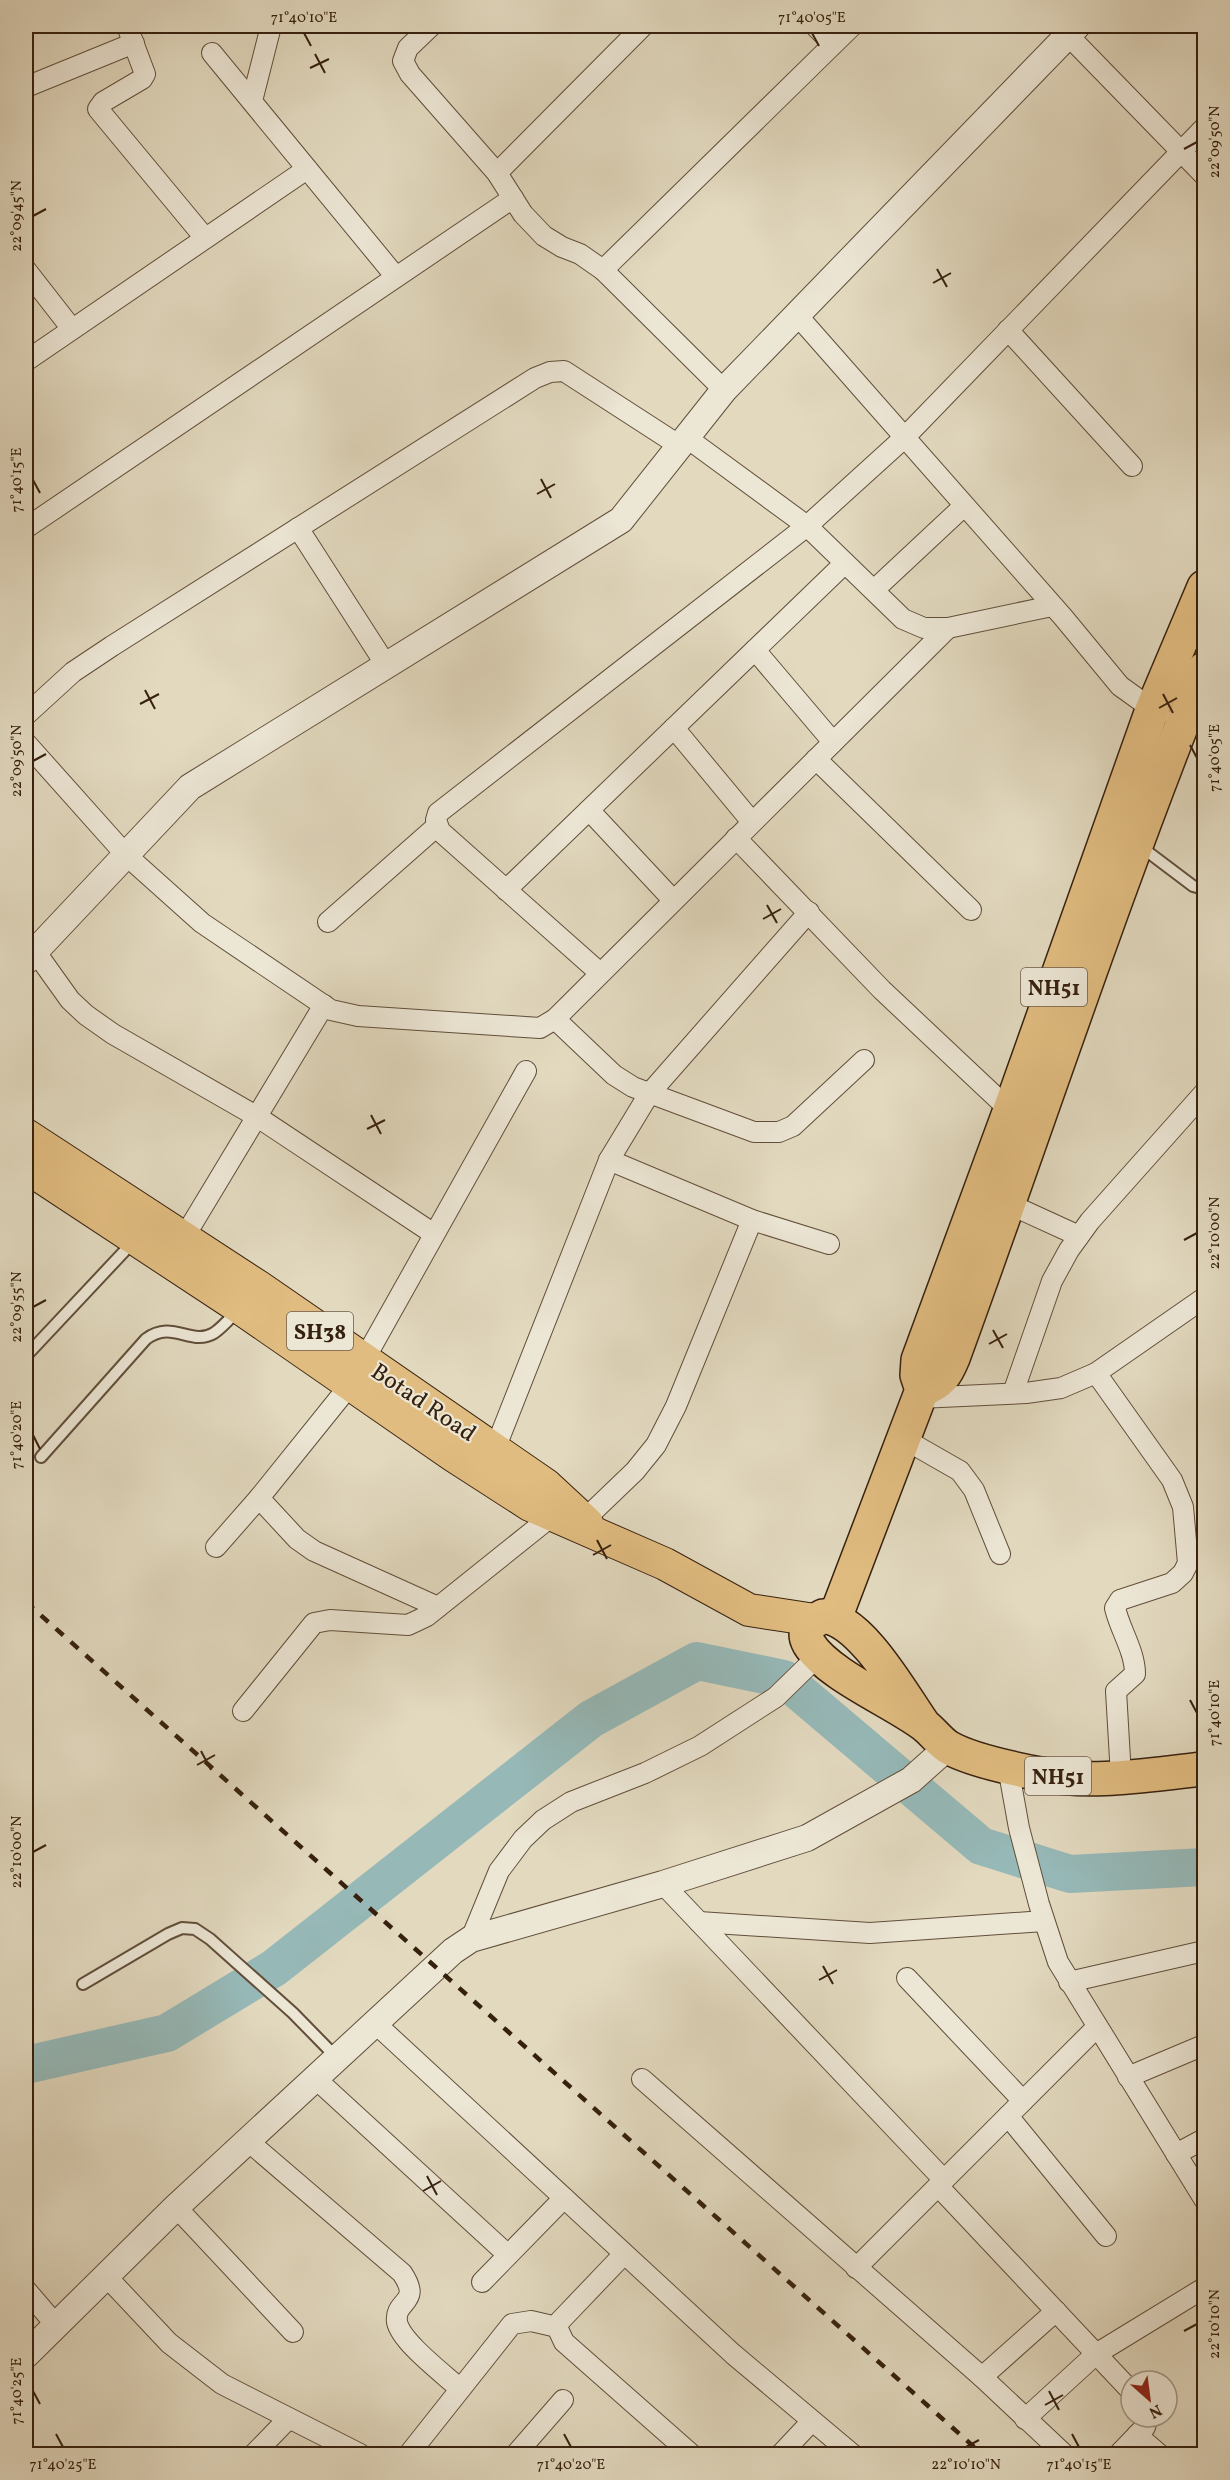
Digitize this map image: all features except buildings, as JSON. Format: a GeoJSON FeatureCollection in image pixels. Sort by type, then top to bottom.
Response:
{"type":"FeatureCollection","features":[{"type":"Feature","properties":{"kind":"highway","name":"NH51"},"geometry":{"type":"LineString","coordinates":[[819,1634],[840,1605],[921,1394],[917,1375],[918,1359],[1010,1110],[1152,710],[1204,587]]}},
{"type":"Feature","properties":{"kind":"highway","name":"NH51"},"geometry":{"type":"LineString","coordinates":[[921,1394],[945,1377],[1009,1204],[1074,1013],[1204,669]]}},
{"type":"Feature","properties":{"kind":"highway","name":"NH51"},"geometry":{"type":"LineString","coordinates":[[819,1634],[859,1637],[877,1680],[948,1747],[1008,1767],[1043,1775],[1083,1779],[1204,1769]]}},
{"type":"Feature","properties":{"kind":"main road","name":"Botad Road"},"geometry":{"type":"LineString","coordinates":[[26,1135],[183,1239],[250,1298],[356,1373],[492,1481],[530,1505],[552,1516],[595,1529],[752,1610],[819,1634]]}},
{"type":"Feature","properties":{"kind":"main road","name":"Botad Road"},"geometry":{"type":"LineString","coordinates":[[26,1167],[135,1239],[250,1298]]}},
{"type":"Feature","properties":{"kind":"main road","name":"Botad Road"},"geometry":{"type":"LineString","coordinates":[[356,1373],[495,1449],[546,1485],[595,1529]]}},
{"type":"Feature","properties":{"kind":"street"},"geometry":{"type":"LineString","coordinates":[[252,101],[271,26]]}},
{"type":"Feature","properties":{"kind":"street"},"geometry":{"type":"LineString","coordinates":[[431,26],[408,48],[403,61],[410,74],[497,173],[523,214],[544,236],[580,254],[603,270],[724,390]]}},
{"type":"Feature","properties":{"kind":"street"},"geometry":{"type":"LineString","coordinates":[[497,173],[643,26]]}},
{"type":"Feature","properties":{"kind":"street"},"geometry":{"type":"LineString","coordinates":[[815,26],[833,44]]}},
{"type":"Feature","properties":{"kind":"street"},"geometry":{"type":"LineString","coordinates":[[603,270],[852,26]]}},
{"type":"Feature","properties":{"kind":"street"},"geometry":{"type":"LineString","coordinates":[[434,1234],[256,1116],[113,1034],[86,1015],[70,1000],[29,951],[126,855],[189,787],[621,520],[724,390],[1068,29],[1204,175]]}},
{"type":"Feature","properties":{"kind":"street"},"geometry":{"type":"LineString","coordinates":[[26,87],[130,34],[144,69],[142,79],[103,102],[98,109],[205,238]]}},
{"type":"Feature","properties":{"kind":"street"},"geometry":{"type":"LineString","coordinates":[[212,52],[396,277]]}},
{"type":"Feature","properties":{"kind":"street"},"geometry":{"type":"LineString","coordinates":[[328,922],[437,826],[438,813],[807,526],[904,438],[1204,128]]}},
{"type":"Feature","properties":{"kind":"street"},"geometry":{"type":"LineString","coordinates":[[26,361],[307,169]]}},
{"type":"Feature","properties":{"kind":"street"},"geometry":{"type":"LineString","coordinates":[[27,523],[513,198]]}},
{"type":"Feature","properties":{"kind":"street"},"geometry":{"type":"LineString","coordinates":[[26,270],[72,329]]}},
{"type":"Feature","properties":{"kind":"street"},"geometry":{"type":"LineString","coordinates":[[797,315],[1120,686],[1152,710],[1182,726]]}},
{"type":"Feature","properties":{"kind":"street"},"geometry":{"type":"LineString","coordinates":[[1008,330],[1132,466]]}},
{"type":"Feature","properties":{"kind":"street"},"geometry":{"type":"LineString","coordinates":[[26,715],[73,672],[535,378],[550,372],[564,371],[683,442],[807,526],[903,619],[924,628],[948,628],[1057,611]]}},
{"type":"Feature","properties":{"kind":"street"},"geometry":{"type":"LineString","coordinates":[[874,590],[964,506]]}},
{"type":"Feature","properties":{"kind":"street"},"geometry":{"type":"LineString","coordinates":[[298,528],[386,665]]}},
{"type":"Feature","properties":{"kind":"street"},"geometry":{"type":"LineString","coordinates":[[506,890],[845,563]]}},
{"type":"Feature","properties":{"kind":"street"},"geometry":{"type":"LineString","coordinates":[[26,743],[126,855],[202,923],[331,1010],[358,1016],[540,1028],[555,1019],[948,628]]}},
{"type":"Feature","properties":{"kind":"street"},"geometry":{"type":"LineString","coordinates":[[755,650],[833,742]]}},
{"type":"Feature","properties":{"kind":"street"},"geometry":{"type":"LineString","coordinates":[[674,728],[752,822]]}},
{"type":"Feature","properties":{"kind":"street"},"geometry":{"type":"LineString","coordinates":[[816,759],[971,910]]}},
{"type":"Feature","properties":{"kind":"street"},"geometry":{"type":"LineString","coordinates":[[589,810],[673,900]]}},
{"type":"Feature","properties":{"kind":"street"},"geometry":{"type":"LineString","coordinates":[[437,826],[600,974]]}},
{"type":"Feature","properties":{"kind":"street"},"geometry":{"type":"LineString","coordinates":[[736,838],[882,990],[1034,1132]]}},
{"type":"Feature","properties":{"kind":"street"},"geometry":{"type":"LineString","coordinates":[[495,1449],[609,1160],[649,1094],[809,912]]}},
{"type":"Feature","properties":{"kind":"street"},"geometry":{"type":"LineString","coordinates":[[183,1239],[324,1005]]}},
{"type":"Feature","properties":{"kind":"street"},"geometry":{"type":"LineString","coordinates":[[555,1019],[614,1075],[649,1094],[754,1132],[779,1132],[793,1126],[864,1060]]}},
{"type":"Feature","properties":{"kind":"street"},"geometry":{"type":"LineString","coordinates":[[216,1547],[259,1498],[356,1373],[526,1071]]}},
{"type":"Feature","properties":{"kind":"street"},"geometry":{"type":"LineString","coordinates":[[1013,1394],[1052,1281],[1079,1236],[1204,1093]]}},
{"type":"Feature","properties":{"kind":"street"},"geometry":{"type":"LineString","coordinates":[[609,1160],[752,1220],[829,1244]]}},
{"type":"Feature","properties":{"kind":"street"},"geometry":{"type":"LineString","coordinates":[[1009,1204],[1079,1236]]}},
{"type":"Feature","properties":{"kind":"street"},"geometry":{"type":"LineString","coordinates":[[595,1529],[656,1445],[676,1406],[752,1220]]}},
{"type":"Feature","properties":{"kind":"street"},"geometry":{"type":"LineString","coordinates":[[921,1394],[1013,1394],[1061,1388],[1096,1373],[1204,1298]]}},
{"type":"Feature","properties":{"kind":"street"},"geometry":{"type":"LineString","coordinates":[[1096,1373],[1172,1480],[1183,1507],[1188,1563],[1183,1573],[1172,1583],[1120,1600],[1115,1608],[1118,1622],[1135,1662],[1134,1674],[1116,1691],[1121,1776]]}},
{"type":"Feature","properties":{"kind":"street"},"geometry":{"type":"LineString","coordinates":[[904,1439],[960,1471],[974,1490],[1000,1554]]}},
{"type":"Feature","properties":{"kind":"street"},"geometry":{"type":"LineString","coordinates":[[259,1498],[297,1539],[314,1551],[438,1607]]}},
{"type":"Feature","properties":{"kind":"street"},"geometry":{"type":"LineString","coordinates":[[243,1711],[314,1623],[330,1620],[408,1625],[427,1616],[552,1516]]}},
{"type":"Feature","properties":{"kind":"street"},"geometry":{"type":"LineString","coordinates":[[471,1939],[500,1871],[523,1839],[543,1820],[571,1802],[645,1773],[700,1746],[776,1697],[819,1634]]}},
{"type":"Feature","properties":{"kind":"street"},"geometry":{"type":"LineString","coordinates":[[26,2355],[176,2207],[453,1951],[471,1939],[492,1931],[663,1884],[807,1838],[911,1780],[948,1747]]}},
{"type":"Feature","properties":{"kind":"street"},"geometry":{"type":"LineString","coordinates":[[1008,1767],[1019,1827],[1041,1913],[1058,1962],[1204,2199]]}},
{"type":"Feature","properties":{"kind":"street"},"geometry":{"type":"LineString","coordinates":[[663,1884],[1119,2378]]}},
{"type":"Feature","properties":{"kind":"street"},"geometry":{"type":"LineString","coordinates":[[699,1922],[870,1933],[1041,1913]]}},
{"type":"Feature","properties":{"kind":"street"},"geometry":{"type":"LineString","coordinates":[[1069,1982],[1204,1951]]}},
{"type":"Feature","properties":{"kind":"street"},"geometry":{"type":"LineString","coordinates":[[907,1978],[1023,2101]]}},
{"type":"Feature","properties":{"kind":"street"},"geometry":{"type":"LineString","coordinates":[[376,2024],[733,2355],[852,2454]]}},
{"type":"Feature","properties":{"kind":"street"},"geometry":{"type":"LineString","coordinates":[[856,2268],[1097,2027]]}},
{"type":"Feature","properties":{"kind":"street"},"geometry":{"type":"LineString","coordinates":[[1128,2077],[1204,2045]]}},
{"type":"Feature","properties":{"kind":"street"},"geometry":{"type":"LineString","coordinates":[[316,2079],[508,2255]]}},
{"type":"Feature","properties":{"kind":"street"},"geometry":{"type":"LineString","coordinates":[[642,2079],[982,2377],[1064,2454]]}},
{"type":"Feature","properties":{"kind":"street"},"geometry":{"type":"LineString","coordinates":[[1008,2116],[1106,2236]]}},
{"type":"Feature","properties":{"kind":"street"},"geometry":{"type":"LineString","coordinates":[[1176,2154],[1204,2139]]}},
{"type":"Feature","properties":{"kind":"street"},"geometry":{"type":"LineString","coordinates":[[248,2141],[402,2272],[410,2284],[410,2297],[398,2312],[397,2322],[403,2336],[460,2389]]}},
{"type":"Feature","properties":{"kind":"street"},"geometry":{"type":"LineString","coordinates":[[482,2282],[564,2198]]}},
{"type":"Feature","properties":{"kind":"street"},"geometry":{"type":"LineString","coordinates":[[176,2207],[293,2331]]}},
{"type":"Feature","properties":{"kind":"street"},"geometry":{"type":"LineString","coordinates":[[557,2327],[560,2321],[624,2254]]}},
{"type":"Feature","properties":{"kind":"street"},"geometry":{"type":"LineString","coordinates":[[106,2276],[169,2343],[222,2384],[288,2420],[360,2454]]}},
{"type":"Feature","properties":{"kind":"street"},"geometry":{"type":"LineString","coordinates":[[1025,2419],[1096,2354],[1204,2288]]}},
{"type":"Feature","properties":{"kind":"street"},"geometry":{"type":"LineString","coordinates":[[26,2290],[56,2325]]}},
{"type":"Feature","properties":{"kind":"street"},"geometry":{"type":"LineString","coordinates":[[982,2377],[1056,2311]]}},
{"type":"Feature","properties":{"kind":"street"},"geometry":{"type":"LineString","coordinates":[[410,2454],[512,2324],[531,2320],[557,2327],[564,2342],[692,2454]]}},
{"type":"Feature","properties":{"kind":"street"},"geometry":{"type":"LineString","coordinates":[[516,2454],[563,2400]]}},
{"type":"Feature","properties":{"kind":"street"},"geometry":{"type":"LineString","coordinates":[[254,2454],[288,2420]]}},
{"type":"Feature","properties":{"kind":"street"},"geometry":{"type":"LineString","coordinates":[[782,2454],[812,2421]]}},
{"type":"Feature","properties":{"kind":"street"},"geometry":{"type":"LineString","coordinates":[[1119,2454],[1143,2429]]}},
{"type":"Feature","properties":{"kind":"street"},"geometry":{"type":"LineString","coordinates":[[1137,2435],[1159,2454]]}},
{"type":"Feature","properties":{"kind":"lane"},"geometry":{"type":"LineString","coordinates":[[1138,844],[1193,886],[1204,889]]}},
{"type":"Feature","properties":{"kind":"lane"},"geometry":{"type":"LineString","coordinates":[[26,1353],[135,1239]]}},
{"type":"Feature","properties":{"kind":"lane"},"geometry":{"type":"LineString","coordinates":[[40,1457],[146,1339],[155,1332],[166,1330],[200,1337],[213,1334],[250,1298]]}},
{"type":"Feature","properties":{"kind":"lane"},"geometry":{"type":"LineString","coordinates":[[83,1984],[168,1934],[182,1928],[195,1929],[210,1939],[293,2013],[338,2059]]}},
{"type":"Feature","properties":{"kind":"waterway"},"geometry":{"type":"LineString","coordinates":[[26,2065],[167,2033],[274,1968],[591,1719],[697,1661],[784,1679],[981,1846],[1070,1874],[1204,1867]]}},
{"type":"Feature","properties":{"kind":"railway"},"geometry":{"type":"LineString","coordinates":[[26,1602],[982,2454]]}}]}
